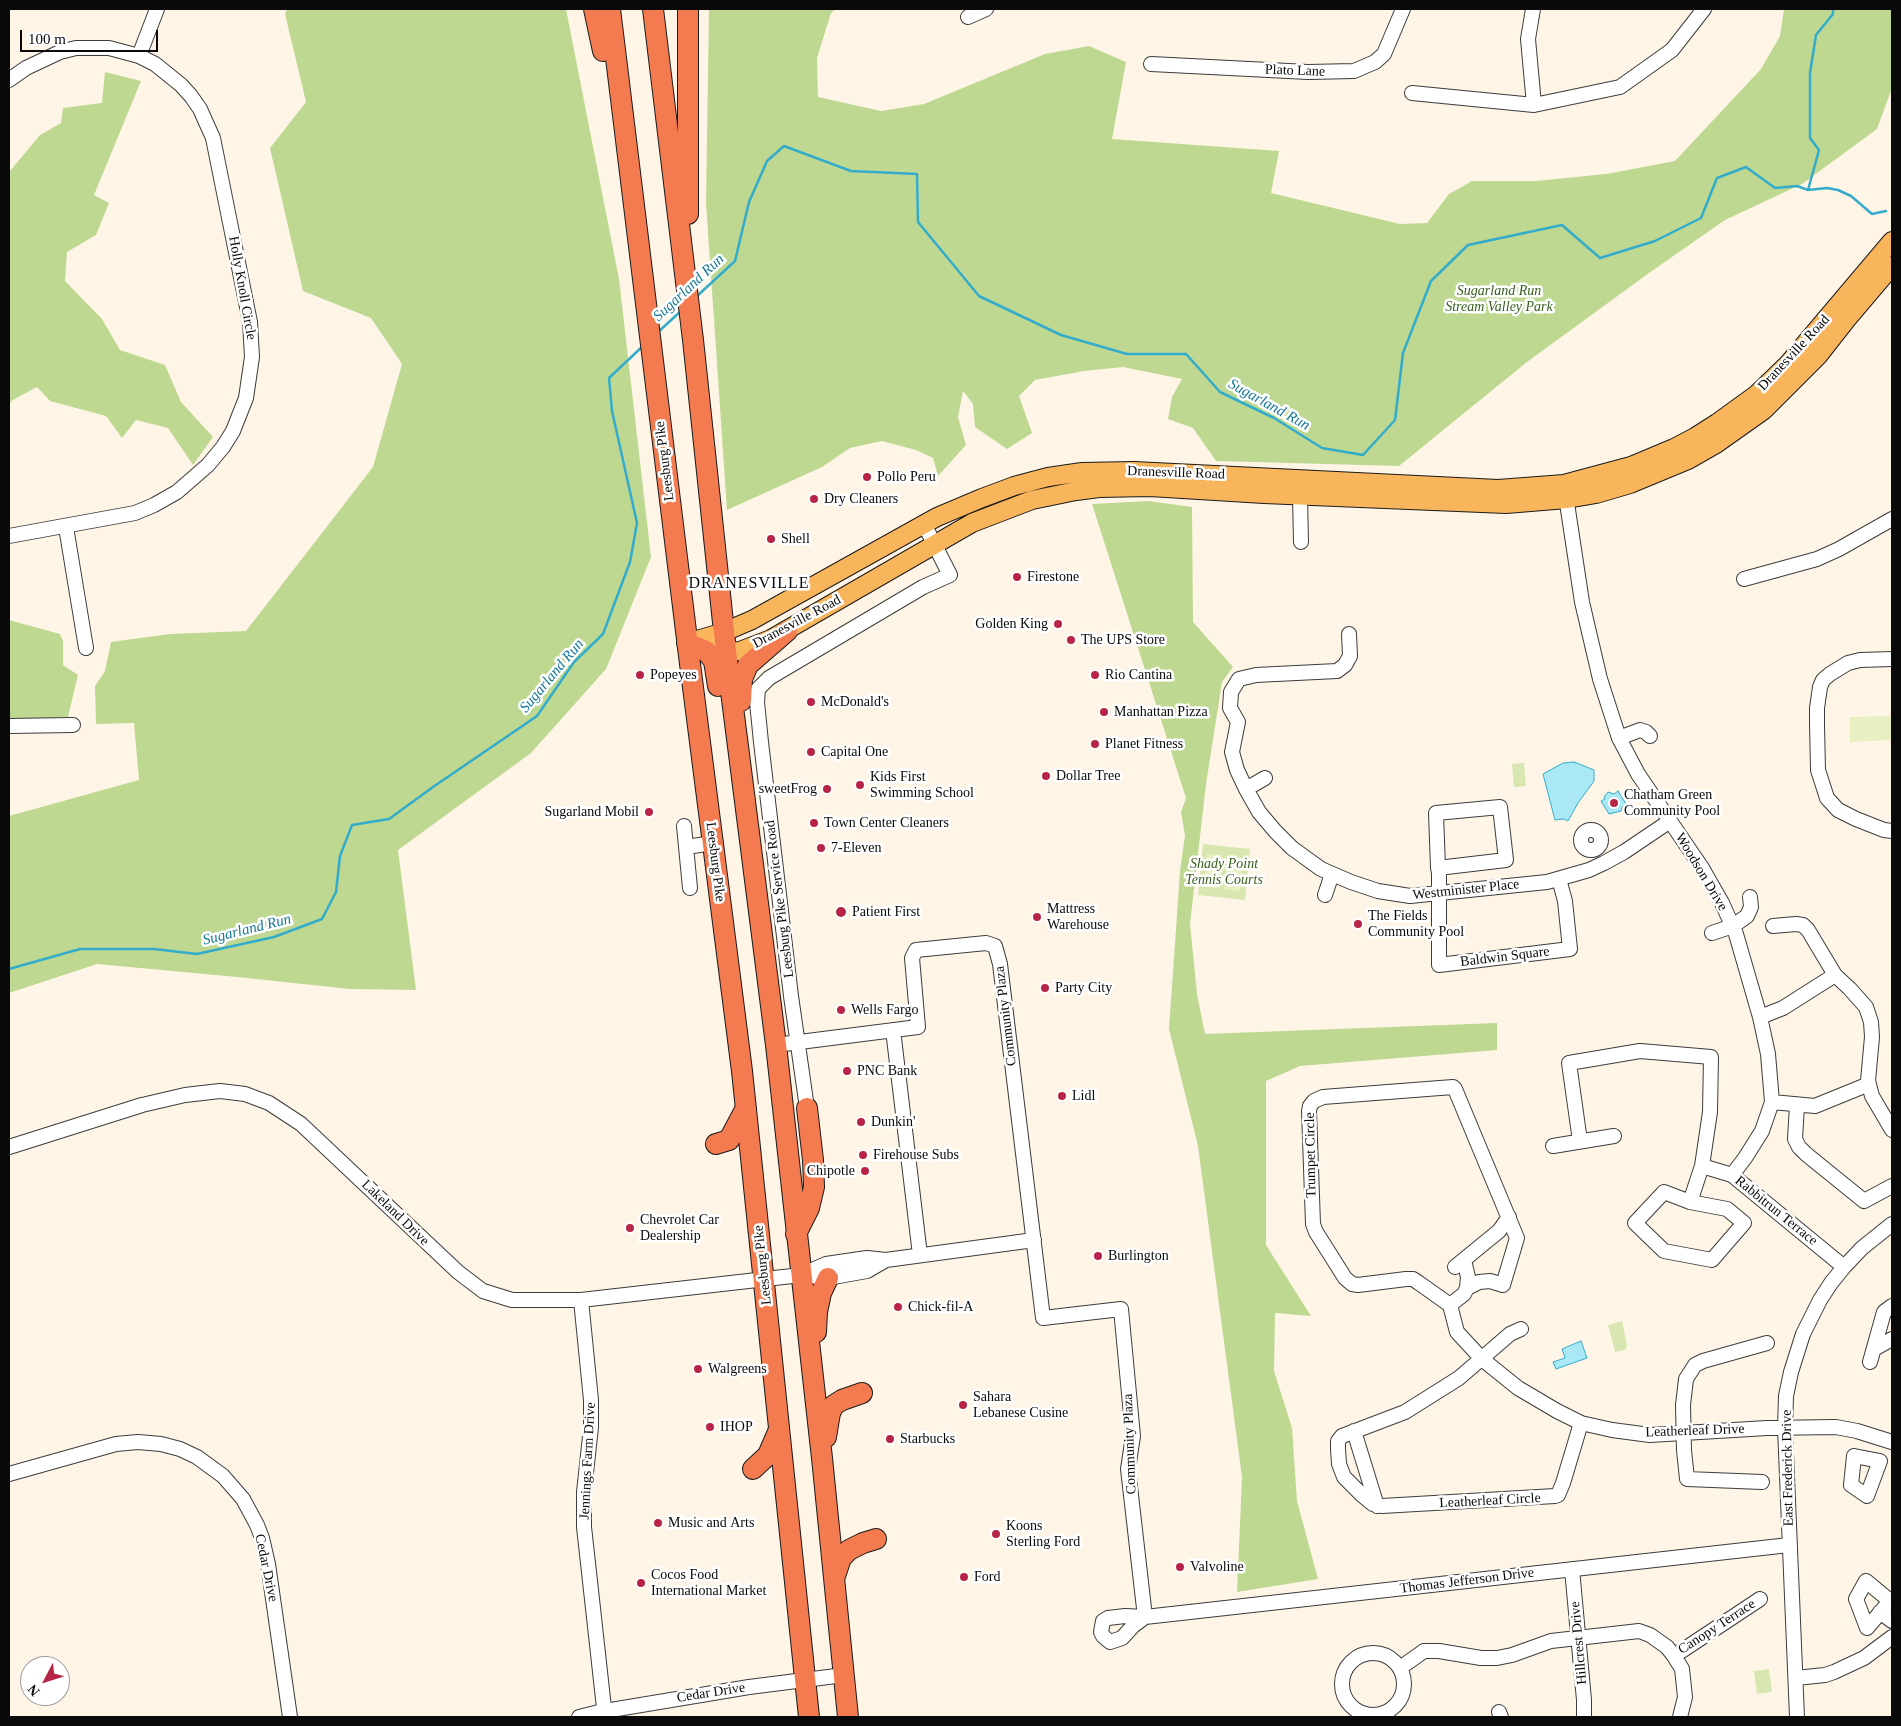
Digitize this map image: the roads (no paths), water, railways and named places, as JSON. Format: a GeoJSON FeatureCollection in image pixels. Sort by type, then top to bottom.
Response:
{"type":"FeatureCollection","features":[{"type":"Feature","properties":{"kind":"highway"},"geometry":{"type":"LineString","coordinates":[[594,9],[641,260]]}},
{"type":"Feature","properties":{"kind":"highway","name":"Leesburg Pike"},"geometry":{"type":"LineString","coordinates":[[610,9],[746,1108],[809,1717]]}},
{"type":"Feature","properties":{"kind":"highway"},"geometry":{"type":"LineString","coordinates":[[652,9],[693,340],[724,632],[776,1044],[822,1458],[848,1717]]}},
{"type":"Feature","properties":{"kind":"highway"},"geometry":{"type":"LineString","coordinates":[[686,284],[689,153],[688,9]]}},
{"type":"Feature","properties":{"kind":"highway"},"geometry":{"type":"LineString","coordinates":[[740,760],[744,672],[752,659],[786,631]]}},
{"type":"Feature","properties":{"kind":"highway"},"geometry":{"type":"LineString","coordinates":[[687,643],[706,652],[714,661],[745,878],[762,945]]}},
{"type":"Feature","properties":{"kind":"highway"},"geometry":{"type":"LineString","coordinates":[[716,1144],[729,1140],[746,1108]]}},
{"type":"Feature","properties":{"kind":"highway"},"geometry":{"type":"LineString","coordinates":[[796,1234],[809,1208],[814,1188],[814,1166],[807,1108]]}},
{"type":"Feature","properties":{"kind":"highway"},"geometry":{"type":"LineString","coordinates":[[812,1371],[817,1312],[821,1293],[828,1278]]}},
{"type":"Feature","properties":{"kind":"highway"},"geometry":{"type":"LineString","coordinates":[[822,1458],[832,1408],[842,1400],[862,1393]]}},
{"type":"Feature","properties":{"kind":"highway"},"geometry":{"type":"LineString","coordinates":[[779,1430],[768,1455],[753,1469],[770,1469],[783,1473]]}},
{"type":"Feature","properties":{"kind":"highway"},"geometry":{"type":"LineString","coordinates":[[827,1511],[833,1522],[848,1534],[876,1539],[854,1547],[844,1554],[838,1564],[834,1580]]}},
{"type":"Feature","properties":{"kind":"main road","name":"Dranesville Road"},"geometry":{"type":"LineString","coordinates":[[687,643],[727,652],[751,648],[786,631],[935,543],[989,516],[1032,500],[1076,491],[1099,488],[1150,487],[1478,504],[1535,503],[1566,492],[1604,474],[1651,458],[1695,436],[1740,407],[1788,364],[1892,240]]}},
{"type":"Feature","properties":{"kind":"main road","name":"Dranesville Road"},"geometry":{"type":"LineString","coordinates":[[687,643],[724,632],[783,603],[924,524],[982,498],[1014,486],[1048,477],[1082,472],[1134,470],[1566,492],[1622,486],[1688,460],[1764,410],[1803,373],[1892,266]]}},
{"type":"Feature","properties":{"kind":"street"},"geometry":{"type":"LineString","coordinates":[[139,56],[157,9]]}},
{"type":"Feature","properties":{"kind":"street"},"geometry":{"type":"LineString","coordinates":[[968,18],[986,9]]}},
{"type":"Feature","properties":{"kind":"street","name":"Plato Lane"},"geometry":{"type":"LineString","coordinates":[[1152,64],[1308,72],[1354,71],[1375,62],[1384,54],[1403,9]]}},
{"type":"Feature","properties":{"kind":"street"},"geometry":{"type":"LineString","coordinates":[[1533,9],[1528,39],[1534,105]]}},
{"type":"Feature","properties":{"kind":"street"},"geometry":{"type":"LineString","coordinates":[[1412,93],[1534,105],[1620,86],[1672,50],[1704,9]]}},
{"type":"Feature","properties":{"kind":"street","name":"Holly Knoll Circle"},"geometry":{"type":"LineString","coordinates":[[9,80],[42,59],[76,48],[108,48],[139,56],[155,64],[181,85],[200,109],[212,138],[250,322],[252,357],[246,398],[233,431],[213,459],[193,480],[162,500],[135,513],[9,536]]}},
{"type":"Feature","properties":{"kind":"street","name":"Woodson Drive"},"geometry":{"type":"LineString","coordinates":[[1566,492],[1582,602],[1600,679],[1620,738],[1638,774],[1711,882],[1733,926],[1760,1017],[1768,1054],[1772,1102],[1762,1131],[1732,1175]]}},
{"type":"Feature","properties":{"kind":"street"},"geometry":{"type":"LineString","coordinates":[[1300,496],[1301,542]]}},
{"type":"Feature","properties":{"kind":"street"},"geometry":{"type":"LineString","coordinates":[[1744,579],[1817,560],[1892,520]]}},
{"type":"Feature","properties":{"kind":"street"},"geometry":{"type":"LineString","coordinates":[[924,524],[935,543]]}},
{"type":"Feature","properties":{"kind":"street"},"geometry":{"type":"LineString","coordinates":[[66,527],[86,648]]}},
{"type":"Feature","properties":{"kind":"street","name":"Leesburg Pike Service Road"},"geometry":{"type":"LineString","coordinates":[[807,1108],[797,1042],[766,784],[757,702],[758,689],[769,678],[924,587],[950,575],[935,543]]}},
{"type":"Feature","properties":{"kind":"street","name":"Westminister Place"},"geometry":{"type":"LineString","coordinates":[[1349,634],[1350,656],[1345,665],[1337,671],[1256,675],[1240,679],[1231,692],[1230,708],[1238,722],[1232,752],[1237,770],[1246,789],[1259,812],[1275,831],[1305,858],[1332,874],[1351,882],[1395,894],[1410,896],[1559,879],[1604,864],[1670,821]]}},
{"type":"Feature","properties":{"kind":"street"},"geometry":{"type":"LineString","coordinates":[[1892,659],[1860,660],[1848,663],[1823,680],[1817,708],[1817,724],[1818,770],[1827,798],[1838,810],[1884,830],[1892,831]]}},
{"type":"Feature","properties":{"kind":"street"},"geometry":{"type":"LineString","coordinates":[[9,726],[73,724]]}},
{"type":"Feature","properties":{"kind":"street"},"geometry":{"type":"LineString","coordinates":[[1620,738],[1640,730],[1650,736]]}},
{"type":"Feature","properties":{"kind":"street"},"geometry":{"type":"LineString","coordinates":[[1246,789],[1265,778]]}},
{"type":"Feature","properties":{"kind":"street"},"geometry":{"type":"LineString","coordinates":[[743,788],[766,784]]}},
{"type":"Feature","properties":{"kind":"street"},"geometry":{"type":"LineString","coordinates":[[1438,868],[1506,860],[1500,807],[1436,813],[1438,894]]}},
{"type":"Feature","properties":{"kind":"street"},"geometry":{"type":"LineString","coordinates":[[684,826],[690,888]]}},
{"type":"Feature","properties":{"kind":"street"},"geometry":{"type":"LineString","coordinates":[[686,847],[713,843]]}},
{"type":"Feature","properties":{"kind":"street"},"geometry":{"type":"LineString","coordinates":[[1595,850],[1604,864]]}},
{"type":"Feature","properties":{"kind":"street"},"geometry":{"type":"LineString","coordinates":[[1325,895],[1332,874]]}},
{"type":"Feature","properties":{"kind":"street","name":"Baldwin Square"},"geometry":{"type":"LineString","coordinates":[[1438,894],[1439,965],[1570,949],[1565,901],[1559,879]]}},
{"type":"Feature","properties":{"kind":"street"},"geometry":{"type":"LineString","coordinates":[[1712,933],[1733,926],[1750,912],[1750,897]]}},
{"type":"Feature","properties":{"kind":"street"},"geometry":{"type":"LineString","coordinates":[[1774,926],[1803,925],[1808,930],[1835,975],[1850,988],[1866,1008],[1871,1022],[1869,1084],[1872,1096],[1892,1130]]}},
{"type":"Feature","properties":{"kind":"street","name":"Community Plaza"},"geometry":{"type":"LineString","coordinates":[[776,1044],[918,1027],[912,958],[916,950],[986,943],[995,946],[1000,964],[1043,1318],[1121,1309],[1133,1436],[1128,1469],[1145,1617]]}},
{"type":"Feature","properties":{"kind":"street"},"geometry":{"type":"LineString","coordinates":[[1760,1017],[1784,1008],[1835,975]]}},
{"type":"Feature","properties":{"kind":"street"},"geometry":{"type":"LineString","coordinates":[[893,1030],[920,1255]]}},
{"type":"Feature","properties":{"kind":"street"},"geometry":{"type":"LineString","coordinates":[[1580,1141],[1569,1063],[1640,1051],[1711,1057],[1710,1112],[1702,1166],[1690,1202]]}},
{"type":"Feature","properties":{"kind":"street"},"geometry":{"type":"LineString","coordinates":[[1772,1102],[1814,1106],[1869,1084]]}},
{"type":"Feature","properties":{"kind":"street","name":"Trumpet Circle"},"geometry":{"type":"LineString","coordinates":[[1455,1088],[1516,1234],[1516,1244],[1503,1285],[1490,1281],[1479,1282],[1467,1288],[1464,1294],[1450,1305],[1413,1279],[1358,1285],[1352,1284],[1345,1278],[1313,1224],[1309,1111],[1311,1104],[1323,1097],[1455,1088]]}},
{"type":"Feature","properties":{"kind":"street","name":"Lakeland Drive"},"geometry":{"type":"LineString","coordinates":[[9,1147],[142,1105],[186,1094],[220,1091],[244,1094],[269,1103],[301,1124],[448,1264],[484,1291],[512,1300],[581,1300],[801,1275]]}},
{"type":"Feature","properties":{"kind":"street"},"geometry":{"type":"LineString","coordinates":[[1797,1105],[1795,1139],[1799,1147],[1806,1154],[1864,1201],[1892,1186]]}},
{"type":"Feature","properties":{"kind":"street"},"geometry":{"type":"LineString","coordinates":[[1553,1146],[1614,1136]]}},
{"type":"Feature","properties":{"kind":"street","name":"Rabbitrun Terrace"},"geometry":{"type":"LineString","coordinates":[[1702,1166],[1732,1175],[1844,1267]]}},
{"type":"Feature","properties":{"kind":"street"},"geometry":{"type":"LineString","coordinates":[[1664,1192],[1690,1202],[1727,1210],[1744,1223],[1712,1260],[1664,1251],[1635,1223],[1664,1192]]}},
{"type":"Feature","properties":{"kind":"street"},"geometry":{"type":"LineString","coordinates":[[1467,1288],[1468,1277],[1460,1263],[1499,1232],[1509,1217]]}},
{"type":"Feature","properties":{"kind":"street","name":"East Frederick Drive"},"geometry":{"type":"LineString","coordinates":[[1797,1717],[1789,1545],[1785,1428],[1786,1396],[1791,1372],[1803,1334],[1820,1300],[1844,1267],[1862,1248],[1892,1224]]}},
{"type":"Feature","properties":{"kind":"street"},"geometry":{"type":"LineString","coordinates":[[801,1275],[826,1264],[867,1258],[886,1260],[1034,1240]]}},
{"type":"Feature","properties":{"kind":"street"},"geometry":{"type":"LineString","coordinates":[[801,1275],[828,1278],[867,1271],[886,1260]]}},
{"type":"Feature","properties":{"kind":"street","name":"Jennings Farm Drive"},"geometry":{"type":"LineString","coordinates":[[581,1300],[591,1400],[591,1427],[584,1492],[584,1520],[604,1714]]}},
{"type":"Feature","properties":{"kind":"street","name":"Leatherleaf Drive"},"geometry":{"type":"LineString","coordinates":[[1450,1305],[1458,1332],[1482,1359],[1518,1388],[1581,1423],[1612,1430],[1650,1434],[1785,1428],[1836,1428],[1857,1431],[1891,1441]]}},
{"type":"Feature","properties":{"kind":"street"},"geometry":{"type":"LineString","coordinates":[[1892,1306],[1884,1312],[1872,1356],[1892,1339]]}},
{"type":"Feature","properties":{"kind":"street"},"geometry":{"type":"LineString","coordinates":[[1377,1506],[1348,1483],[1341,1472],[1338,1441],[1342,1436],[1404,1412],[1459,1378],[1510,1334],[1521,1329]]}},
{"type":"Feature","properties":{"kind":"street"},"geometry":{"type":"LineString","coordinates":[[1762,1482],[1687,1479],[1684,1450],[1684,1388],[1686,1379],[1695,1365],[1703,1361],[1768,1343]]}},
{"type":"Feature","properties":{"kind":"street","name":"Leatherleaf Circle"},"geometry":{"type":"LineString","coordinates":[[1377,1506],[1391,1507],[1558,1495],[1581,1423]]}},
{"type":"Feature","properties":{"kind":"street"},"geometry":{"type":"LineString","coordinates":[[1354,1431],[1377,1506]]}},
{"type":"Feature","properties":{"kind":"street"},"geometry":{"type":"LineString","coordinates":[[1880,1461],[1891,1441]]}},
{"type":"Feature","properties":{"kind":"street","name":"Cedar Drive"},"geometry":{"type":"LineString","coordinates":[[9,1474],[116,1444],[138,1442],[161,1444],[180,1449],[223,1476],[251,1513],[263,1545],[290,1717]]}},
{"type":"Feature","properties":{"kind":"street","name":"Thomas Jefferson Drive"},"geometry":{"type":"LineString","coordinates":[[1145,1617],[1789,1545]]}},
{"type":"Feature","properties":{"kind":"street","name":"Hillcrest Drive"},"geometry":{"type":"LineString","coordinates":[[1572,1569],[1584,1717]]}},
{"type":"Feature","properties":{"kind":"street","name":"Canopy Terrace"},"geometry":{"type":"LineString","coordinates":[[1674,1656],[1760,1599]]}},
{"type":"Feature","properties":{"kind":"street"},"geometry":{"type":"LineString","coordinates":[[1880,1612],[1892,1621]]}},
{"type":"Feature","properties":{"kind":"street"},"geometry":{"type":"LineString","coordinates":[[1400,1668],[1424,1652],[1438,1651],[1481,1658],[1497,1658],[1512,1655],[1551,1641],[1639,1631],[1650,1635],[1660,1642],[1674,1656],[1682,1669],[1685,1697],[1683,1716]]}},
{"type":"Feature","properties":{"kind":"street"},"geometry":{"type":"LineString","coordinates":[[1796,1678],[1825,1675],[1834,1672],[1864,1658],[1892,1636]]}},
{"type":"Feature","properties":{"kind":"street"},"geometry":{"type":"LineString","coordinates":[[1373,1653],[1384,1655],[1393,1660],[1400,1668],[1404,1683],[1401,1698],[1394,1708],[1384,1714],[1374,1716],[1355,1710],[1347,1702],[1342,1692],[1345,1670],[1351,1662],[1360,1656],[1373,1653]]}},
{"type":"Feature","properties":{"kind":"street","name":"Cedar Drive"},"geometry":{"type":"LineString","coordinates":[[579,1717],[604,1714],[739,1688],[844,1675]]}},
{"type":"Feature","properties":{"kind":"water"},"geometry":{"type":"Polygon","coordinates":[[[1574,762],[1594,770],[1594,781],[1568,821],[1564,819],[1555,820],[1543,774],[1563,763],[1574,762]]]}},
{"type":"Feature","properties":{"kind":"water","name":"Chatham Green Community Pool"},"geometry":{"type":"Polygon","coordinates":[[[1618,791],[1626,804],[1622,807],[1621,811],[1609,814],[1601,801],[1605,799],[1604,797],[1608,792],[1614,794],[1618,791]]]}},
{"type":"Feature","properties":{"kind":"water"},"geometry":{"type":"Polygon","coordinates":[[[1581,1341],[1587,1358],[1556,1369],[1553,1362],[1565,1358],[1562,1349],[1581,1341]]]}},
{"type":"Feature","properties":{"kind":"waterway"},"geometry":{"type":"LineString","coordinates":[[1808,190],[1819,150],[1810,138],[1810,73],[1816,35],[1833,14],[1833,9]]}},
{"type":"Feature","properties":{"kind":"waterway","name":"Sugarland Run"},"geometry":{"type":"LineString","coordinates":[[696,297],[735,261],[749,202],[767,161],[784,146],[851,171],[917,174],[918,222],[979,296],[1061,335],[1127,354],[1186,354],[1220,392],[1274,418],[1322,448],[1363,455],[1395,420],[1403,353],[1431,281],[1468,245],[1562,225],[1600,258],[1655,241],[1701,218],[1717,178],[1746,167],[1775,188],[1797,186],[1808,190],[1827,188],[1838,190],[1851,196],[1872,214],[1886,211]]}},
{"type":"Feature","properties":{"kind":"waterway","name":"Sugarland Run"},"geometry":{"type":"LineString","coordinates":[[657,333],[681,311]]}},
{"type":"Feature","properties":{"kind":"waterway","name":"Sugarland Run"},"geometry":{"type":"LineString","coordinates":[[9,969],[80,949],[154,949],[197,954],[274,937],[322,919],[336,892],[340,856],[352,825],[389,819],[537,716],[574,662],[603,634],[630,562],[637,523],[612,411],[609,378],[644,345]]}},
{"type":"Feature","properties":{"kind":"place","name":"Pollo Peru"},"geometry":{"type":"Point","coordinates":[867,477]}},
{"type":"Feature","properties":{"kind":"place","name":"Dry Cleaners"},"geometry":{"type":"Point","coordinates":[814,499]}},
{"type":"Feature","properties":{"kind":"place","name":"Shell"},"geometry":{"type":"Point","coordinates":[771,539]}},
{"type":"Feature","properties":{"kind":"place","name":"Firestone"},"geometry":{"type":"Point","coordinates":[1017,577]}},
{"type":"Feature","properties":{"kind":"place","name":"Golden King"},"geometry":{"type":"Point","coordinates":[1058,624]}},
{"type":"Feature","properties":{"kind":"place","name":"The UPS Store"},"geometry":{"type":"Point","coordinates":[1071,640]}},
{"type":"Feature","properties":{"kind":"place","name":"Popeyes"},"geometry":{"type":"Point","coordinates":[640,675]}},
{"type":"Feature","properties":{"kind":"place","name":"Rio Cantina"},"geometry":{"type":"Point","coordinates":[1095,675]}},
{"type":"Feature","properties":{"kind":"place","name":"McDonald's"},"geometry":{"type":"Point","coordinates":[811,702]}},
{"type":"Feature","properties":{"kind":"place","name":"Manhattan Pizza"},"geometry":{"type":"Point","coordinates":[1104,712]}},
{"type":"Feature","properties":{"kind":"place","name":"Planet Fitness"},"geometry":{"type":"Point","coordinates":[1095,744]}},
{"type":"Feature","properties":{"kind":"place","name":"Capital One"},"geometry":{"type":"Point","coordinates":[811,752]}},
{"type":"Feature","properties":{"kind":"place","name":"Dollar Tree"},"geometry":{"type":"Point","coordinates":[1046,776]}},
{"type":"Feature","properties":{"kind":"place","name":"Kids First Swimming School"},"geometry":{"type":"Point","coordinates":[860,785]}},
{"type":"Feature","properties":{"kind":"place","name":"sweetFrog"},"geometry":{"type":"Point","coordinates":[827,789]}},
{"type":"Feature","properties":{"kind":"place","name":"Chatham Green Community Pool"},"geometry":{"type":"Point","coordinates":[1614,803]}},
{"type":"Feature","properties":{"kind":"place","name":"Sugarland Mobil"},"geometry":{"type":"Point","coordinates":[649,812]}},
{"type":"Feature","properties":{"kind":"place","name":"Town Center Cleaners"},"geometry":{"type":"Point","coordinates":[814,823]}},
{"type":"Feature","properties":{"kind":"place","name":"7-Eleven"},"geometry":{"type":"Point","coordinates":[821,848]}},
{"type":"Feature","properties":{"kind":"place","name":"Patient First"},"geometry":{"type":"Point","coordinates":[841,912]}},
{"type":"Feature","properties":{"kind":"place","name":"Mattress Warehouse"},"geometry":{"type":"Point","coordinates":[1037,917]}},
{"type":"Feature","properties":{"kind":"place","name":"The Fields Community Pool"},"geometry":{"type":"Point","coordinates":[1358,924]}},
{"type":"Feature","properties":{"kind":"place","name":"Party City"},"geometry":{"type":"Point","coordinates":[1045,988]}},
{"type":"Feature","properties":{"kind":"place","name":"Wells Fargo"},"geometry":{"type":"Point","coordinates":[841,1010]}},
{"type":"Feature","properties":{"kind":"place","name":"PNC Bank"},"geometry":{"type":"Point","coordinates":[847,1071]}},
{"type":"Feature","properties":{"kind":"place","name":"Lidl"},"geometry":{"type":"Point","coordinates":[1062,1096]}},
{"type":"Feature","properties":{"kind":"place","name":"Dunkin'"},"geometry":{"type":"Point","coordinates":[861,1122]}},
{"type":"Feature","properties":{"kind":"place","name":"Firehouse Subs"},"geometry":{"type":"Point","coordinates":[863,1155]}},
{"type":"Feature","properties":{"kind":"place","name":"Chipotle"},"geometry":{"type":"Point","coordinates":[865,1171]}},
{"type":"Feature","properties":{"kind":"place","name":"Chevrolet Car Dealership"},"geometry":{"type":"Point","coordinates":[630,1228]}},
{"type":"Feature","properties":{"kind":"place","name":"Burlington"},"geometry":{"type":"Point","coordinates":[1098,1256]}},
{"type":"Feature","properties":{"kind":"place","name":"Chick-fil-A"},"geometry":{"type":"Point","coordinates":[898,1307]}},
{"type":"Feature","properties":{"kind":"place","name":"Walgreens"},"geometry":{"type":"Point","coordinates":[698,1369]}},
{"type":"Feature","properties":{"kind":"place","name":"Sahara Lebanese Cusine"},"geometry":{"type":"Point","coordinates":[963,1405]}},
{"type":"Feature","properties":{"kind":"place","name":"IHOP"},"geometry":{"type":"Point","coordinates":[710,1427]}},
{"type":"Feature","properties":{"kind":"place","name":"Starbucks"},"geometry":{"type":"Point","coordinates":[890,1439]}},
{"type":"Feature","properties":{"kind":"place","name":"Music and Arts"},"geometry":{"type":"Point","coordinates":[658,1523]}},
{"type":"Feature","properties":{"kind":"place","name":"Koons Sterling Ford"},"geometry":{"type":"Point","coordinates":[996,1534]}},
{"type":"Feature","properties":{"kind":"place","name":"Valvoline"},"geometry":{"type":"Point","coordinates":[1180,1567]}},
{"type":"Feature","properties":{"kind":"place","name":"Ford"},"geometry":{"type":"Point","coordinates":[964,1577]}},
{"type":"Feature","properties":{"kind":"place","name":"Cocos Food International Market"},"geometry":{"type":"Point","coordinates":[641,1583]}},
{"type":"Feature","properties":{"kind":"district","name":"DRANESVILLE"},"geometry":{"type":"Point","coordinates":[749,584]}},
{"type":"Feature","properties":{"kind":"park label","name":"Sugarland Run Stream Valley Park"},"geometry":{"type":"Point","coordinates":[1499,300]}},
{"type":"Feature","properties":{"kind":"park label","name":"Shady Point Tennis Courts"},"geometry":{"type":"Point","coordinates":[1224,872]}}]}
